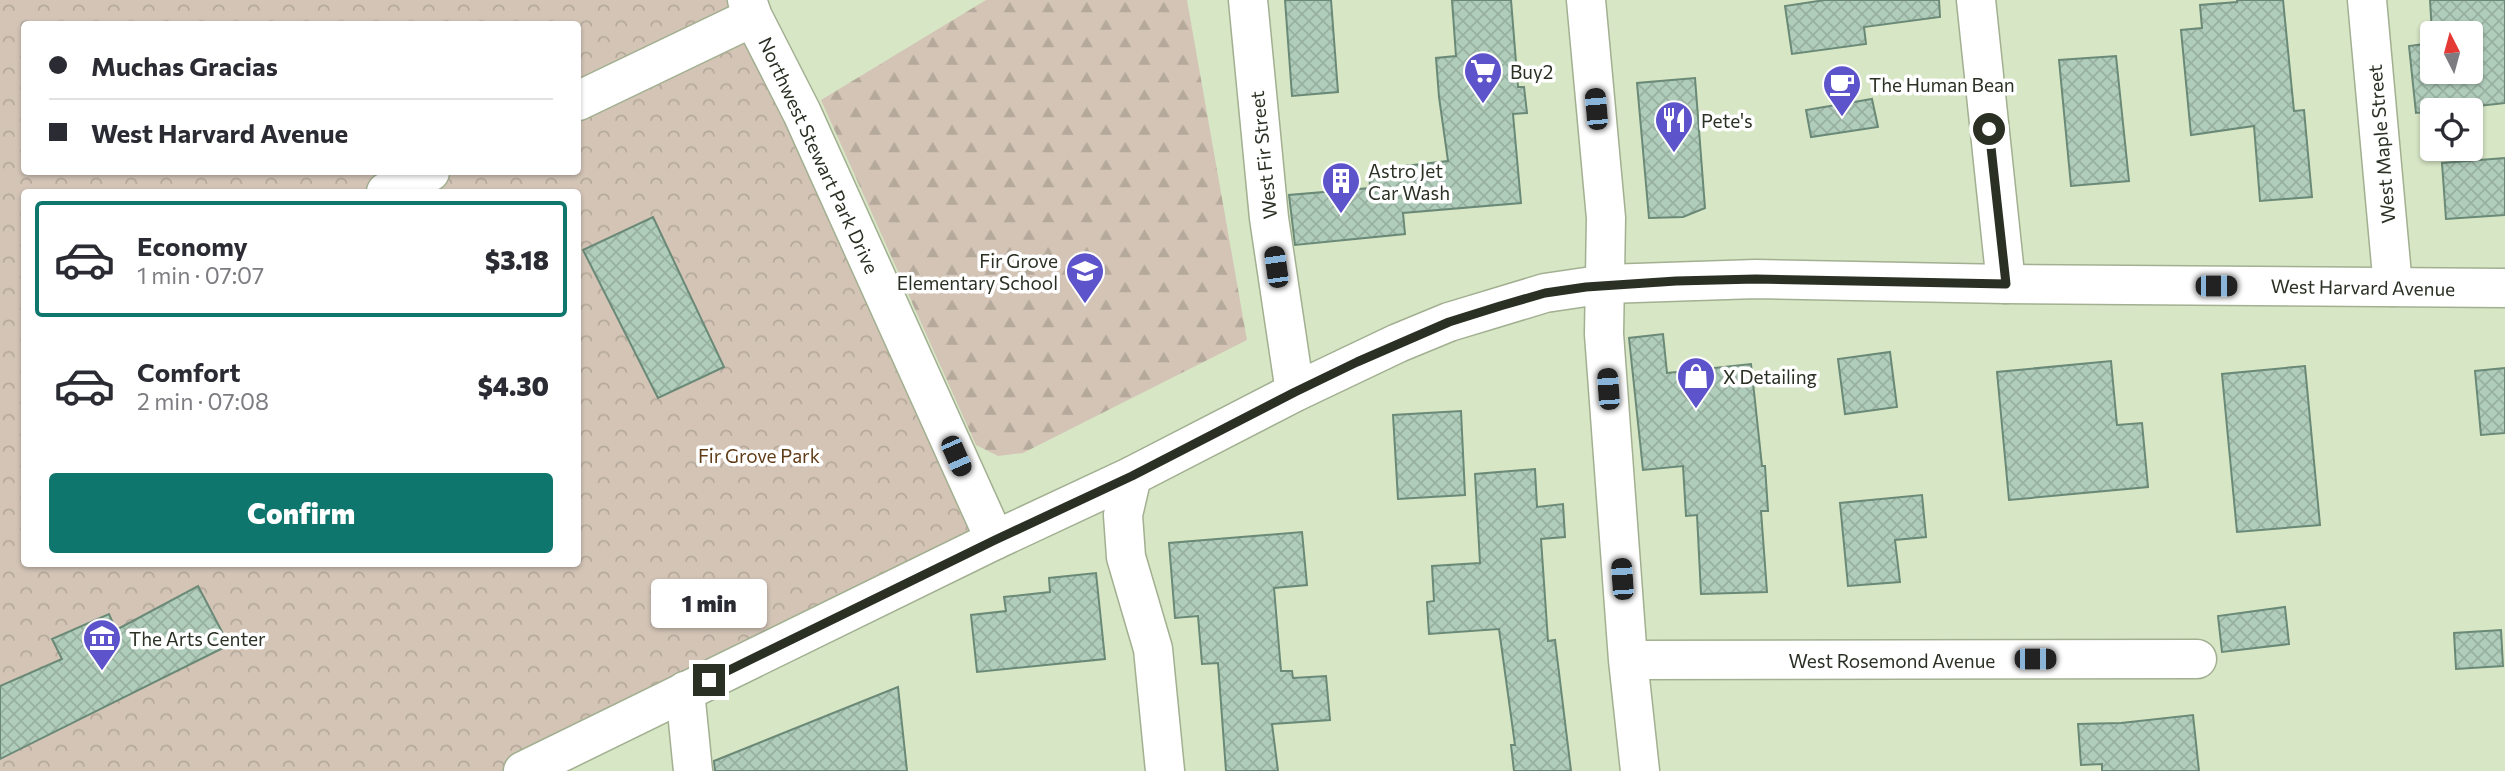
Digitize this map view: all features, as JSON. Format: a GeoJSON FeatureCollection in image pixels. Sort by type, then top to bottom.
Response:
{"type":"FeatureCollection","features":[{"type":"Feature","properties":{"kind":"street","name":"West Fir Street"},"geometry":{"type":"LineString","coordinates":[[1248,0],[1269,218],[1295,392]]}},
{"type":"Feature","properties":{"kind":"street"},"geometry":{"type":"LineString","coordinates":[[1586,0],[1606,218],[1604,334],[1640,771]]}},
{"type":"Feature","properties":{"kind":"street"},"geometry":{"type":"LineString","coordinates":[[1976,0],[2006,284]]}},
{"type":"Feature","properties":{"kind":"street","name":"West Maple Street"},"geometry":{"type":"LineString","coordinates":[[2367,0],[2393,287]]}},
{"type":"Feature","properties":{"kind":"street"},"geometry":{"type":"LineString","coordinates":[[581,99],[750,8]]}},
{"type":"Feature","properties":{"kind":"street","name":"Northwest Stewart Park Drive"},"geometry":{"type":"LineString","coordinates":[[750,8],[802,113],[995,540]]}},
{"type":"Feature","properties":{"kind":"street"},"geometry":{"type":"LineString","coordinates":[[393,189],[423,175]]}},
{"type":"Feature","properties":{"kind":"street","name":"West Harvard Avenue"},"geometry":{"type":"LineString","coordinates":[[523,771],[995,540],[1132,476],[1295,392],[1398,343],[1449,322],[1545,293],[1606,284],[1756,279],[2505,288]]}},
{"type":"Feature","properties":{"kind":"street"},"geometry":{"type":"LineString","coordinates":[[1132,476],[1123,515],[1126,557],[1153,649],[1165,771]]}},
{"type":"Feature","properties":{"kind":"street","name":"West Rosemond Avenue"},"geometry":{"type":"LineString","coordinates":[[1629,660],[2197,659]]}},
{"type":"Feature","properties":{"kind":"street"},"geometry":{"type":"LineString","coordinates":[[685,691],[693,771]]}},
{"type":"Feature","properties":{"kind":"green space","name":"Fir Grove Park"},"geometry":{"type":"Polygon","coordinates":[[[0,0],[753,0],[995,540],[522,771],[0,771],[0,0]]]}},
{"type":"Feature","properties":{"kind":"green space","name":"Fir Grove Elementary School"},"geometry":{"type":"Polygon","coordinates":[[[986,0],[1187,0],[1247,340],[1023,453],[998,456],[976,445],[821,100],[986,0]]]}},
{"type":"Feature","properties":{"kind":"building"},"geometry":{"type":"Polygon","coordinates":[[[1285,0],[1331,0],[1338,92],[1292,96],[1285,0]]]}},
{"type":"Feature","properties":{"kind":"building"},"geometry":{"type":"Polygon","coordinates":[[[1452,0],[1511,0],[1518,87],[1524,87],[1527,113],[1513,114],[1521,203],[1403,213],[1405,234],[1295,245],[1289,195],[1370,188],[1369,170],[1448,161],[1436,58],[1456,56],[1452,0]]]}},
{"type":"Feature","properties":{"kind":"building"},"geometry":{"type":"Polygon","coordinates":[[[1825,0],[1939,0],[1940,17],[1864,27],[1866,44],[1792,54],[1785,6],[1825,0]]]}},
{"type":"Feature","properties":{"kind":"building"},"geometry":{"type":"Polygon","coordinates":[[[2237,0],[2283,0],[2294,111],[2304,110],[2312,197],[2260,201],[2254,126],[2191,135],[2181,30],[2202,28],[2200,5],[2237,0]]]}},
{"type":"Feature","properties":{"kind":"building"},"geometry":{"type":"Polygon","coordinates":[[[2430,0],[2505,0],[2505,103],[2483,105],[2483,98],[2420,98],[2420,113],[2416,113],[2409,46],[2420,45],[2420,84],[2483,84],[2483,21],[2431,21],[2430,0]]]}},
{"type":"Feature","properties":{"kind":"building"},"geometry":{"type":"Polygon","coordinates":[[[2116,56],[2129,181],[2071,186],[2059,60],[2116,56]]]}},
{"type":"Feature","properties":{"kind":"building"},"geometry":{"type":"Polygon","coordinates":[[[1695,78],[1705,208],[1683,217],[1649,218],[1637,83],[1695,78]]]}},
{"type":"Feature","properties":{"kind":"building","name":"The Human Bean"},"geometry":{"type":"Polygon","coordinates":[[[1872,99],[1878,127],[1811,137],[1806,110],[1872,99]]]}},
{"type":"Feature","properties":{"kind":"building"},"geometry":{"type":"Polygon","coordinates":[[[2505,158],[2505,215],[2446,219],[2442,163],[2505,158]]]}},
{"type":"Feature","properties":{"kind":"building"},"geometry":{"type":"Polygon","coordinates":[[[653,217],[724,367],[658,398],[583,250],[653,217]]]}},
{"type":"Feature","properties":{"kind":"building"},"geometry":{"type":"Polygon","coordinates":[[[1663,334],[1667,373],[1751,364],[1762,466],[1765,466],[1768,511],[1761,511],[1767,592],[1701,594],[1697,515],[1686,516],[1683,466],[1643,470],[1629,338],[1663,334]]]}},
{"type":"Feature","properties":{"kind":"building"},"geometry":{"type":"Polygon","coordinates":[[[1890,352],[1897,407],[1845,414],[1838,359],[1890,352]]]}},
{"type":"Feature","properties":{"kind":"building"},"geometry":{"type":"Polygon","coordinates":[[[2111,361],[2117,425],[2142,423],[2148,487],[2009,500],[1997,372],[2111,361]]]}},
{"type":"Feature","properties":{"kind":"building"},"geometry":{"type":"Polygon","coordinates":[[[2305,366],[2320,525],[2237,532],[2222,374],[2305,366]]]}},
{"type":"Feature","properties":{"kind":"building"},"geometry":{"type":"Polygon","coordinates":[[[2505,368],[2505,433],[2481,435],[2475,371],[2505,368]]]}},
{"type":"Feature","properties":{"kind":"building"},"geometry":{"type":"Polygon","coordinates":[[[1461,411],[1465,495],[1398,499],[1393,415],[1461,411]]]}},
{"type":"Feature","properties":{"kind":"building"},"geometry":{"type":"Polygon","coordinates":[[[1535,469],[1537,507],[1563,504],[1565,537],[1541,539],[1548,641],[1555,640],[1571,771],[1514,771],[1511,745],[1515,745],[1499,629],[1429,634],[1427,602],[1434,601],[1432,566],[1480,563],[1475,474],[1535,469]]]}},
{"type":"Feature","properties":{"kind":"building"},"geometry":{"type":"Polygon","coordinates":[[[1922,495],[1926,537],[1895,540],[1900,582],[1848,586],[1840,503],[1922,495]]]}},
{"type":"Feature","properties":{"kind":"building"},"geometry":{"type":"Polygon","coordinates":[[[1302,532],[1307,585],[1274,588],[1281,671],[1292,671],[1293,678],[1326,676],[1330,720],[1272,724],[1278,771],[1226,771],[1218,663],[1202,664],[1198,616],[1175,618],[1169,543],[1302,532]]]}},
{"type":"Feature","properties":{"kind":"building"},"geometry":{"type":"Polygon","coordinates":[[[1096,573],[1105,659],[977,672],[971,615],[1006,611],[1004,597],[1050,592],[1049,578],[1096,573]]]}},
{"type":"Feature","properties":{"kind":"building","name":"The Arts Center"},"geometry":{"type":"Polygon","coordinates":[[[198,586],[229,645],[0,759],[0,686],[62,659],[52,639],[109,614],[116,630],[198,586]]]}},
{"type":"Feature","properties":{"kind":"building"},"geometry":{"type":"Polygon","coordinates":[[[2285,607],[2289,644],[2222,652],[2218,616],[2285,607]]]}},
{"type":"Feature","properties":{"kind":"building"},"geometry":{"type":"Polygon","coordinates":[[[2501,630],[2503,666],[2456,669],[2454,633],[2501,630]]]}},
{"type":"Feature","properties":{"kind":"building"},"geometry":{"type":"Polygon","coordinates":[[[898,687],[907,771],[715,771],[714,761],[898,687]]]}},
{"type":"Feature","properties":{"kind":"building"},"geometry":{"type":"Polygon","coordinates":[[[2193,715],[2199,771],[2102,771],[2102,764],[2081,765],[2078,724],[2121,723],[2193,715]]]}},
{"type":"Feature","properties":{"kind":"place","name":"Buy2"},"geometry":{"type":"Point","coordinates":[1483,105]}},
{"type":"Feature","properties":{"kind":"place","name":"The Human Bean"},"geometry":{"type":"Point","coordinates":[1842,118]}},
{"type":"Feature","properties":{"kind":"place","name":"Pete's"},"geometry":{"type":"Point","coordinates":[1674,154]}},
{"type":"Feature","properties":{"kind":"place","name":"Astro Jet Car Wash"},"geometry":{"type":"Point","coordinates":[1341,215]}},
{"type":"Feature","properties":{"kind":"place","name":"Fir Grove Elementary School"},"geometry":{"type":"Point","coordinates":[1085,305]}},
{"type":"Feature","properties":{"kind":"place","name":"X Detailing"},"geometry":{"type":"Point","coordinates":[1696,410]}},
{"type":"Feature","properties":{"kind":"place","name":"The Arts Center"},"geometry":{"type":"Point","coordinates":[102,672]}},
{"type":"Feature","properties":{"kind":"route"},"geometry":{"type":"LineString","coordinates":[[709,680],[1132,476],[1357,362],[1449,322],[1500,306],[1545,293],[1606,284],[1756,279],[2006,284],[1989,129]]}}]}
